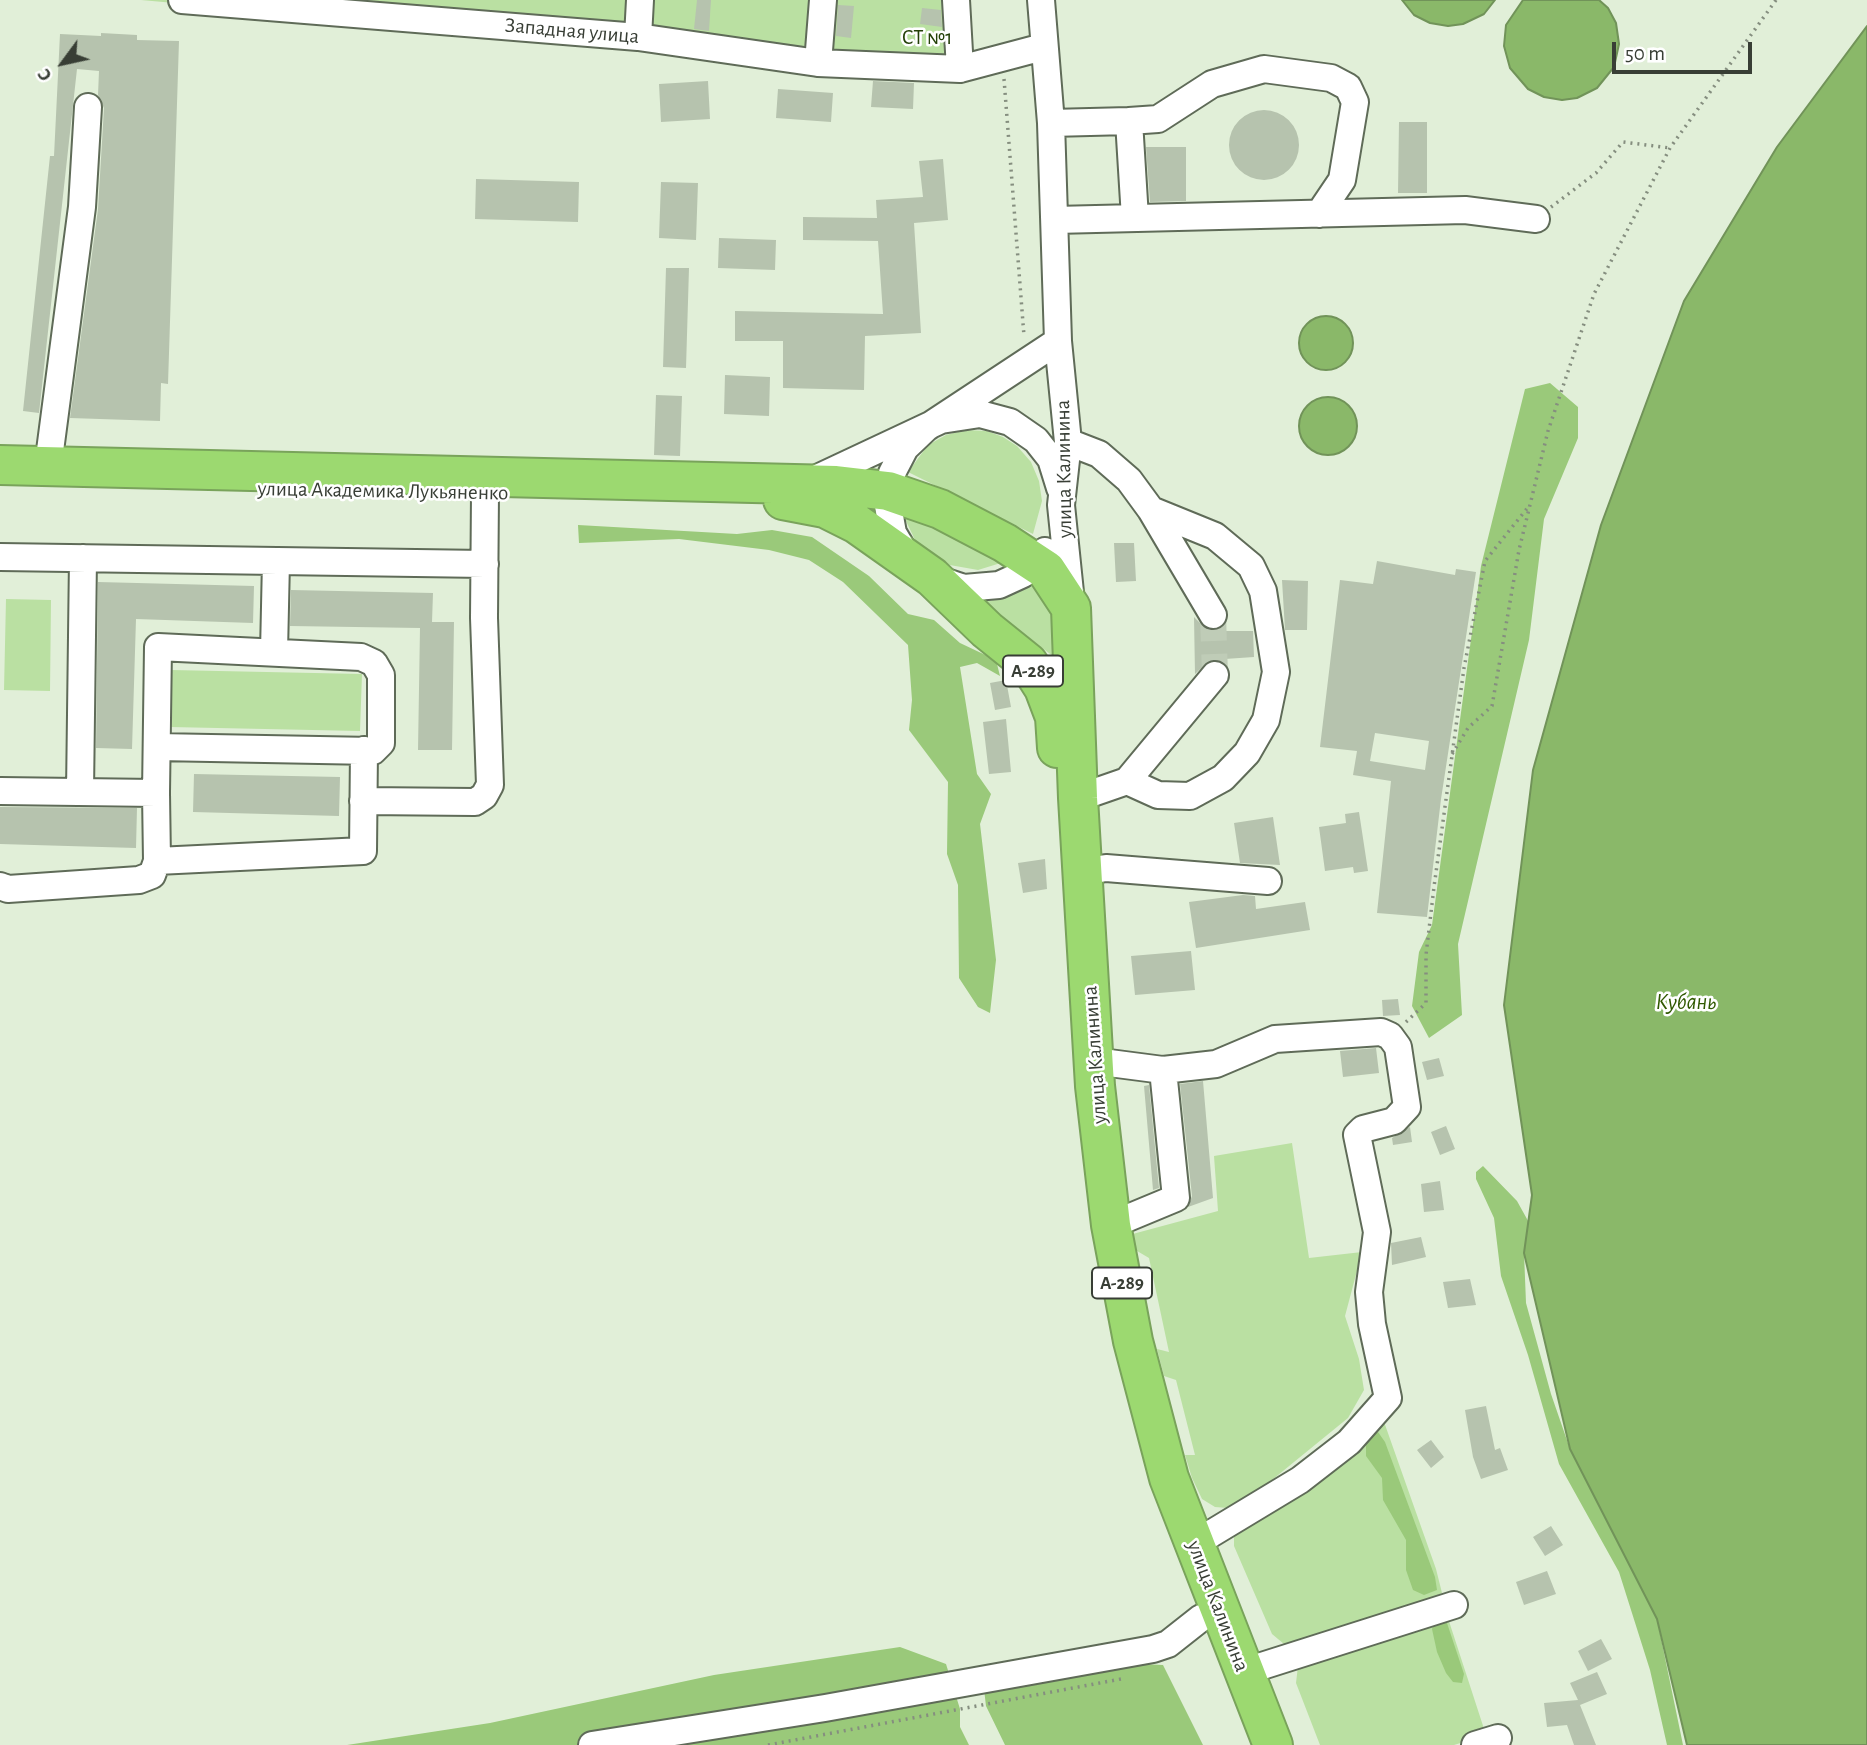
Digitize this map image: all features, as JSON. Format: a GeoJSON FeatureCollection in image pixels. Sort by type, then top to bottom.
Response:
{"type":"FeatureCollection","features":[{"type":"Feature","properties":{"kind":"highway","name":"улица Академика Лукьяненко"},"geometry":{"type":"LineString","coordinates":[[0,466],[764,491]]}},
{"type":"Feature","properties":{"kind":"highway","name":"улица Академика Лукьяненко"},"geometry":{"type":"LineString","coordinates":[[0,484],[485,494],[764,491]]}},
{"type":"Feature","properties":{"kind":"highway"},"geometry":{"type":"LineString","coordinates":[[764,491],[805,484],[888,491],[940,509],[1036,562],[1046,570],[1071,608]]}},
{"type":"Feature","properties":{"kind":"highway","name":"улица Калинина"},"geometry":{"type":"LineString","coordinates":[[764,491],[839,514],[922,570],[1028,663],[1044,688],[1055,717],[1077,1087],[1092,1228],[1114,1346],[1151,1484],[1252,1745]]}},
{"type":"Feature","properties":{"kind":"highway","name":"улица Калинина"},"geometry":{"type":"LineString","coordinates":[[1071,608],[1078,798],[1094,1061],[1111,1225],[1133,1342],[1169,1478],[1273,1745]]}},
{"type":"Feature","properties":{"kind":"street","name":"Западная улица"},"geometry":{"type":"LineString","coordinates":[[182,0],[449,10],[818,63],[960,69],[1043,47]]}},
{"type":"Feature","properties":{"kind":"street"},"geometry":{"type":"LineString","coordinates":[[638,37],[640,0]]}},
{"type":"Feature","properties":{"kind":"street"},"geometry":{"type":"LineString","coordinates":[[818,63],[822,0]]}},
{"type":"Feature","properties":{"kind":"street"},"geometry":{"type":"LineString","coordinates":[[956,0],[960,69]]}},
{"type":"Feature","properties":{"kind":"street","name":"улица Калинина"},"geometry":{"type":"LineString","coordinates":[[1041,0],[1051,123],[1058,341],[1068,442],[1061,505],[1071,608]]}},
{"type":"Feature","properties":{"kind":"street"},"geometry":{"type":"LineString","coordinates":[[1051,123],[1158,119],[1212,84],[1264,69],[1331,78],[1348,87],[1355,102],[1342,180],[1319,214]]}},
{"type":"Feature","properties":{"kind":"street"},"geometry":{"type":"LineString","coordinates":[[48,467],[82,207],[88,107]]}},
{"type":"Feature","properties":{"kind":"street"},"geometry":{"type":"LineString","coordinates":[[1129,121],[1135,218]]}},
{"type":"Feature","properties":{"kind":"street"},"geometry":{"type":"LineString","coordinates":[[1055,220],[1465,210],[1536,219]]}},
{"type":"Feature","properties":{"kind":"street"},"geometry":{"type":"LineString","coordinates":[[805,484],[934,424],[1058,341]]}},
{"type":"Feature","properties":{"kind":"street","name":"А-289"},"geometry":{"type":"LineString","coordinates":[[922,570],[893,533],[887,508],[888,491],[900,455],[912,440],[934,424],[972,414],[996,417],[1018,425],[1036,440],[1051,459],[1059,481],[1061,505]]}},
{"type":"Feature","properties":{"kind":"street"},"geometry":{"type":"LineString","coordinates":[[1068,442],[1099,454],[1115,465],[1151,510],[1213,615]]}},
{"type":"Feature","properties":{"kind":"street"},"geometry":{"type":"LineString","coordinates":[[363,801],[475,802],[484,796],[490,785],[485,494]]}},
{"type":"Feature","properties":{"kind":"street"},"geometry":{"type":"LineString","coordinates":[[922,570],[956,586],[982,588],[1015,578],[1036,562],[1054,536],[1061,505]]}},
{"type":"Feature","properties":{"kind":"street"},"geometry":{"type":"LineString","coordinates":[[1127,781],[1158,795],[1190,796],[1223,778],[1247,753],[1266,720],[1276,672],[1263,591],[1251,566],[1215,536],[1151,510]]}},
{"type":"Feature","properties":{"kind":"street"},"geometry":{"type":"LineString","coordinates":[[0,556],[485,564]]}},
{"type":"Feature","properties":{"kind":"street"},"geometry":{"type":"LineString","coordinates":[[80,792],[83,558]]}},
{"type":"Feature","properties":{"kind":"street"},"geometry":{"type":"LineString","coordinates":[[274,652],[276,561]]}},
{"type":"Feature","properties":{"kind":"street"},"geometry":{"type":"LineString","coordinates":[[0,886],[8,890],[139,880],[152,875],[157,861],[156,793],[158,647],[361,657],[374,663],[381,675],[381,743],[373,751],[157,747]]}},
{"type":"Feature","properties":{"kind":"street"},"geometry":{"type":"LineString","coordinates":[[1078,798],[1127,781],[1215,675]]}},
{"type":"Feature","properties":{"kind":"street"},"geometry":{"type":"LineString","coordinates":[[157,861],[363,851],[364,750]]}},
{"type":"Feature","properties":{"kind":"street"},"geometry":{"type":"LineString","coordinates":[[0,791],[156,793]]}},
{"type":"Feature","properties":{"kind":"street"},"geometry":{"type":"LineString","coordinates":[[1082,872],[1106,868],[1268,881]]}},
{"type":"Feature","properties":{"kind":"street"},"geometry":{"type":"LineString","coordinates":[[1094,1061],[1163,1070],[1216,1064],[1275,1039],[1381,1032],[1391,1036],[1398,1048],[1407,1107],[1394,1121],[1363,1129],[1357,1135],[1377,1232],[1369,1292],[1371,1324],[1388,1398],[1349,1441],[1300,1480],[1194,1544]]}},
{"type":"Feature","properties":{"kind":"street"},"geometry":{"type":"LineString","coordinates":[[1111,1225],[1176,1198],[1163,1070]]}},
{"type":"Feature","properties":{"kind":"street"},"geometry":{"type":"LineString","coordinates":[[1243,1672],[1454,1605]]}},
{"type":"Feature","properties":{"kind":"street"},"geometry":{"type":"LineString","coordinates":[[592,1745],[825,1708],[1153,1648],[1168,1644],[1202,1618]]}},
{"type":"Feature","properties":{"kind":"path"},"geometry":{"type":"LineString","coordinates":[[1452,754],[1468,728],[1492,706],[1519,550],[1548,431],[1594,294],[1670,148],[1776,0]]}},
{"type":"Feature","properties":{"kind":"path"},"geometry":{"type":"LineString","coordinates":[[1003,57],[1024,339]]}},
{"type":"Feature","properties":{"kind":"path"},"geometry":{"type":"LineString","coordinates":[[1536,219],[1596,173],[1623,142],[1670,148]]}},
{"type":"Feature","properties":{"kind":"path"},"geometry":{"type":"LineString","coordinates":[[1410,1021],[1426,1003],[1426,954],[1452,754],[1464,668],[1485,561],[1530,505]]}},
{"type":"Feature","properties":{"kind":"green space","name":"СТ №1"},"geometry":{"type":"Polygon","coordinates":[[[141,0],[966,0],[971,78],[660,47],[141,0]]]}},
{"type":"Feature","properties":{"kind":"green space"},"geometry":{"type":"Polygon","coordinates":[[[966,430],[987,431],[1003,437],[1017,446],[1031,462],[1039,481],[1042,501],[1033,534],[908,472],[928,445],[946,435],[966,430]]]}},
{"type":"Feature","properties":{"kind":"green space"},"geometry":{"type":"Polygon","coordinates":[[[902,506],[1004,562],[978,570],[944,564],[917,544],[902,506]]]}},
{"type":"Feature","properties":{"kind":"green space"},"geometry":{"type":"Polygon","coordinates":[[[1031,582],[1053,608],[1058,660],[982,602],[999,599],[1031,582]]]}},
{"type":"Feature","properties":{"kind":"green space"},"geometry":{"type":"Polygon","coordinates":[[[6,599],[51,600],[50,691],[4,690],[6,599]]]}},
{"type":"Feature","properties":{"kind":"green space"},"geometry":{"type":"Polygon","coordinates":[[[171,670],[362,674],[360,731],[170,727],[171,670]]]}},
{"type":"Feature","properties":{"kind":"green space"},"geometry":{"type":"Polygon","coordinates":[[[1292,1143],[1309,1258],[1362,1252],[1345,1316],[1359,1359],[1364,1390],[1348,1418],[1256,1493],[1228,1508],[1215,1507],[1202,1499],[1192,1478],[1185,1455],[1195,1455],[1176,1380],[1164,1376],[1157,1349],[1169,1352],[1149,1258],[1132,1248],[1129,1235],[1218,1211],[1214,1156],[1292,1143]]]}},
{"type":"Feature","properties":{"kind":"green space"},"geometry":{"type":"Polygon","coordinates":[[[1383,1419],[1442,1593],[1423,1602],[1293,1644],[1284,1644],[1272,1634],[1234,1546],[1234,1530],[1383,1419]]]}},
{"type":"Feature","properties":{"kind":"green space"},"geometry":{"type":"Polygon","coordinates":[[[1446,1612],[1486,1735],[1454,1745],[1320,1745],[1296,1683],[1298,1666],[1446,1612]]]}},
{"type":"Feature","properties":{"kind":"shaded area"},"geometry":{"type":"Polygon","coordinates":[[[1550,383],[1578,407],[1578,438],[1544,519],[1529,640],[1458,944],[1462,1015],[1429,1038],[1412,1006],[1419,952],[1432,925],[1481,566],[1525,389],[1550,383]]]}},
{"type":"Feature","properties":{"kind":"shaded area"},"geometry":{"type":"Polygon","coordinates":[[[578,525],[737,534],[772,530],[812,537],[869,576],[908,614],[934,620],[960,643],[996,660],[1000,676],[977,663],[960,667],[977,774],[991,794],[980,824],[996,960],[990,1013],[978,1007],[959,978],[958,885],[947,854],[948,782],[909,730],[912,700],[908,645],[843,582],[809,560],[769,550],[679,539],[579,543],[578,525]]]}},
{"type":"Feature","properties":{"kind":"shaded area"},"geometry":{"type":"Polygon","coordinates":[[[1483,1166],[1517,1201],[1532,1228],[1524,1253],[1526,1303],[1551,1394],[1570,1449],[1624,1548],[1657,1619],[1683,1745],[1667,1745],[1650,1670],[1619,1572],[1559,1464],[1528,1355],[1501,1276],[1494,1218],[1476,1179],[1476,1172],[1483,1166]]]}},
{"type":"Feature","properties":{"kind":"shaded area"},"geometry":{"type":"Polygon","coordinates":[[[1378,1432],[1385,1442],[1435,1577],[1437,1590],[1424,1595],[1413,1590],[1406,1570],[1406,1540],[1383,1500],[1382,1478],[1366,1456],[1366,1437],[1378,1432]]]}},
{"type":"Feature","properties":{"kind":"shaded area"},"geometry":{"type":"Polygon","coordinates":[[[1445,1617],[1464,1674],[1462,1683],[1453,1682],[1437,1652],[1432,1629],[1435,1621],[1445,1617]]]}},
{"type":"Feature","properties":{"kind":"shaded area"},"geometry":{"type":"Polygon","coordinates":[[[900,1647],[946,1664],[960,1709],[960,1727],[969,1745],[347,1745],[490,1723],[714,1675],[900,1647]]]}},
{"type":"Feature","properties":{"kind":"shaded area"},"geometry":{"type":"Polygon","coordinates":[[[1120,1663],[1163,1665],[1203,1745],[1005,1745],[986,1706],[984,1689],[1060,1680],[1120,1663]]]}},
{"type":"Feature","properties":{"kind":"water"},"geometry":{"type":"Polygon","coordinates":[[[1402,0],[1495,0],[1484,14],[1463,24],[1448,26],[1430,23],[1414,15],[1402,0]]]}},
{"type":"Feature","properties":{"kind":"water"},"geometry":{"type":"Polygon","coordinates":[[[1523,0],[1599,0],[1608,8],[1616,23],[1619,44],[1614,67],[1597,88],[1577,98],[1562,100],[1544,97],[1528,89],[1510,68],[1504,46],[1506,25],[1523,0]]]}},
{"type":"Feature","properties":{"kind":"water","name":"Кубань"},"geometry":{"type":"Polygon","coordinates":[[[1867,26],[1867,1745],[1687,1745],[1657,1619],[1570,1449],[1524,1253],[1532,1195],[1504,1005],[1533,770],[1601,525],[1684,301],[1777,147],[1867,26]]]}},
{"type":"Feature","properties":{"kind":"water"},"geometry":{"type":"Polygon","coordinates":[[[1326,316],[1345,324],[1353,343],[1345,362],[1326,370],[1307,362],[1299,343],[1307,324],[1326,316]]]}},
{"type":"Feature","properties":{"kind":"water"},"geometry":{"type":"Polygon","coordinates":[[[1328,397],[1339,399],[1352,410],[1357,426],[1355,437],[1344,450],[1328,455],[1317,453],[1304,442],[1299,426],[1301,415],[1312,402],[1328,397]]]}},
{"type":"Feature","properties":{"kind":"building"},"geometry":{"type":"Polygon","coordinates":[[[697,0],[711,0],[709,31],[694,29],[697,0]]]}},
{"type":"Feature","properties":{"kind":"building"},"geometry":{"type":"Polygon","coordinates":[[[838,5],[854,6],[851,38],[836,36],[838,5]]]}},
{"type":"Feature","properties":{"kind":"building"},"geometry":{"type":"Polygon","coordinates":[[[922,8],[941,10],[942,27],[920,24],[922,8]]]}},
{"type":"Feature","properties":{"kind":"building"},"geometry":{"type":"Polygon","coordinates":[[[101,33],[137,35],[137,40],[179,41],[168,384],[161,383],[160,421],[70,418],[98,209],[104,108],[98,95],[99,71],[77,69],[39,413],[23,411],[50,156],[54,156],[60,34],[101,36],[101,33]]]}},
{"type":"Feature","properties":{"kind":"building"},"geometry":{"type":"Polygon","coordinates":[[[708,81],[710,119],[661,122],[659,84],[708,81]]]}},
{"type":"Feature","properties":{"kind":"building"},"geometry":{"type":"Polygon","coordinates":[[[873,81],[914,83],[913,109],[871,107],[873,81]]]}},
{"type":"Feature","properties":{"kind":"building"},"geometry":{"type":"Polygon","coordinates":[[[778,89],[833,93],[831,122],[776,118],[778,89]]]}},
{"type":"Feature","properties":{"kind":"building"},"geometry":{"type":"Polygon","coordinates":[[[1264,110],[1289,120],[1299,145],[1289,170],[1264,180],[1239,170],[1229,145],[1239,120],[1264,110]]]}},
{"type":"Feature","properties":{"kind":"building"},"geometry":{"type":"Polygon","coordinates":[[[1399,122],[1427,122],[1427,193],[1398,193],[1399,122]]]}},
{"type":"Feature","properties":{"kind":"building"},"geometry":{"type":"Polygon","coordinates":[[[1146,147],[1186,147],[1186,201],[1150,202],[1146,147]]]}},
{"type":"Feature","properties":{"kind":"building"},"geometry":{"type":"Polygon","coordinates":[[[943,159],[948,220],[914,223],[921,333],[865,336],[864,390],[783,388],[783,341],[735,341],[735,311],[883,314],[878,241],[803,240],[803,217],[877,218],[876,200],[923,197],[919,161],[943,159]]]}},
{"type":"Feature","properties":{"kind":"building"},"geometry":{"type":"Polygon","coordinates":[[[476,179],[579,182],[578,222],[475,219],[476,179]]]}},
{"type":"Feature","properties":{"kind":"building"},"geometry":{"type":"Polygon","coordinates":[[[661,182],[698,183],[696,240],[659,238],[661,182]]]}},
{"type":"Feature","properties":{"kind":"building"},"geometry":{"type":"Polygon","coordinates":[[[719,238],[776,240],[775,270],[718,268],[719,238]]]}},
{"type":"Feature","properties":{"kind":"building"},"geometry":{"type":"Polygon","coordinates":[[[666,268],[689,268],[686,368],[663,367],[666,268]]]}},
{"type":"Feature","properties":{"kind":"building"},"geometry":{"type":"Polygon","coordinates":[[[725,375],[770,377],[769,416],[724,414],[725,375]]]}},
{"type":"Feature","properties":{"kind":"building"},"geometry":{"type":"Polygon","coordinates":[[[656,395],[682,396],[680,456],[654,455],[656,395]]]}},
{"type":"Feature","properties":{"kind":"building"},"geometry":{"type":"Polygon","coordinates":[[[1114,543],[1134,543],[1136,581],[1116,582],[1114,543]]]}},
{"type":"Feature","properties":{"kind":"building"},"geometry":{"type":"Polygon","coordinates":[[[1377,561],[1455,575],[1456,569],[1476,572],[1441,799],[1427,917],[1377,913],[1391,781],[1353,775],[1357,751],[1320,747],[1340,580],[1373,584],[1377,561]],[[1375,733],[1370,761],[1425,770],[1429,741],[1375,733]]]}},
{"type":"Feature","properties":{"kind":"building"},"geometry":{"type":"Polygon","coordinates":[[[1282,580],[1308,581],[1307,630],[1285,630],[1282,580]]]}},
{"type":"Feature","properties":{"kind":"building"},"geometry":{"type":"Polygon","coordinates":[[[98,582],[254,586],[253,623],[136,619],[132,749],[96,748],[98,582]]]}},
{"type":"Feature","properties":{"kind":"building"},"geometry":{"type":"Polygon","coordinates":[[[291,590],[433,593],[432,622],[454,622],[452,750],[418,750],[420,628],[290,626],[291,590]]]}},
{"type":"Feature","properties":{"kind":"building"},"geometry":{"type":"Polygon","coordinates":[[[1194,617],[1212,631],[1253,631],[1254,657],[1210,660],[1195,674],[1194,617]]]}},
{"type":"Feature","properties":{"kind":"building"},"geometry":{"type":"Polygon","coordinates":[[[1006,680],[1011,707],[995,710],[990,683],[1006,680]]]}},
{"type":"Feature","properties":{"kind":"building"},"geometry":{"type":"Polygon","coordinates":[[[1006,719],[1011,772],[989,774],[983,722],[1006,719]]]}},
{"type":"Feature","properties":{"kind":"building"},"geometry":{"type":"Polygon","coordinates":[[[194,774],[340,777],[339,816],[193,812],[194,774]]]}},
{"type":"Feature","properties":{"kind":"building"},"geometry":{"type":"Polygon","coordinates":[[[0,807],[137,808],[136,848],[0,844],[0,807]]]}},
{"type":"Feature","properties":{"kind":"building"},"geometry":{"type":"Polygon","coordinates":[[[1359,812],[1368,871],[1354,873],[1353,867],[1325,871],[1319,827],[1346,823],[1345,814],[1359,812]]]}},
{"type":"Feature","properties":{"kind":"building"},"geometry":{"type":"Polygon","coordinates":[[[1273,817],[1280,865],[1240,863],[1234,823],[1273,817]]]}},
{"type":"Feature","properties":{"kind":"building"},"geometry":{"type":"Polygon","coordinates":[[[1045,859],[1047,889],[1023,893],[1018,863],[1045,859]]]}},
{"type":"Feature","properties":{"kind":"building"},"geometry":{"type":"Polygon","coordinates":[[[1255,896],[1256,909],[1305,902],[1310,930],[1196,948],[1189,902],[1255,896]]]}},
{"type":"Feature","properties":{"kind":"building"},"geometry":{"type":"Polygon","coordinates":[[[1191,951],[1195,990],[1135,995],[1131,956],[1191,951]]]}},
{"type":"Feature","properties":{"kind":"building"},"geometry":{"type":"Polygon","coordinates":[[[1398,999],[1400,1015],[1383,1016],[1382,1000],[1398,999]]]}},
{"type":"Feature","properties":{"kind":"building"},"geometry":{"type":"Polygon","coordinates":[[[1376,1048],[1379,1073],[1343,1077],[1340,1051],[1376,1048]]]}},
{"type":"Feature","properties":{"kind":"building"},"geometry":{"type":"Polygon","coordinates":[[[1439,1058],[1444,1076],[1427,1080],[1422,1062],[1439,1058]]]}},
{"type":"Feature","properties":{"kind":"building"},"geometry":{"type":"Polygon","coordinates":[[[1203,1081],[1213,1198],[1188,1207],[1192,1196],[1180,1084],[1203,1081]]]}},
{"type":"Feature","properties":{"kind":"building"},"geometry":{"type":"Polygon","coordinates":[[[1149,1085],[1159,1188],[1153,1190],[1144,1086],[1149,1085]]]}},
{"type":"Feature","properties":{"kind":"building"},"geometry":{"type":"Polygon","coordinates":[[[1446,1126],[1455,1149],[1440,1155],[1431,1132],[1446,1126]]]}},
{"type":"Feature","properties":{"kind":"building"},"geometry":{"type":"Polygon","coordinates":[[[1410,1127],[1412,1142],[1393,1145],[1392,1138],[1410,1127]]]}},
{"type":"Feature","properties":{"kind":"building"},"geometry":{"type":"Polygon","coordinates":[[[1440,1181],[1444,1210],[1424,1212],[1421,1184],[1440,1181]]]}},
{"type":"Feature","properties":{"kind":"building"},"geometry":{"type":"Polygon","coordinates":[[[1421,1237],[1426,1257],[1392,1265],[1391,1243],[1421,1237]]]}},
{"type":"Feature","properties":{"kind":"building"},"geometry":{"type":"Polygon","coordinates":[[[1470,1279],[1476,1305],[1448,1308],[1443,1282],[1470,1279]]]}},
{"type":"Feature","properties":{"kind":"building"},"geometry":{"type":"Polygon","coordinates":[[[1486,1406],[1495,1450],[1500,1448],[1508,1470],[1481,1479],[1473,1457],[1465,1410],[1486,1406]]]}},
{"type":"Feature","properties":{"kind":"building"},"geometry":{"type":"Polygon","coordinates":[[[1431,1440],[1444,1457],[1431,1468],[1417,1450],[1431,1440]]]}},
{"type":"Feature","properties":{"kind":"building"},"geometry":{"type":"Polygon","coordinates":[[[1551,1526],[1563,1545],[1545,1556],[1533,1537],[1551,1526]]]}},
{"type":"Feature","properties":{"kind":"building"},"geometry":{"type":"Polygon","coordinates":[[[1547,1571],[1556,1594],[1524,1605],[1516,1582],[1547,1571]]]}},
{"type":"Feature","properties":{"kind":"building"},"geometry":{"type":"Polygon","coordinates":[[[1601,1639],[1612,1659],[1588,1671],[1578,1651],[1601,1639]]]}},
{"type":"Feature","properties":{"kind":"building"},"geometry":{"type":"Polygon","coordinates":[[[1597,1672],[1607,1694],[1580,1705],[1596,1745],[1574,1745],[1567,1725],[1547,1727],[1544,1703],[1578,1700],[1570,1683],[1597,1672]]]}},
{"type":"Feature","properties":{"kind":"tunnel"},"geometry":{"type":"LineString","coordinates":[[1213,615],[1215,675]]}}]}
